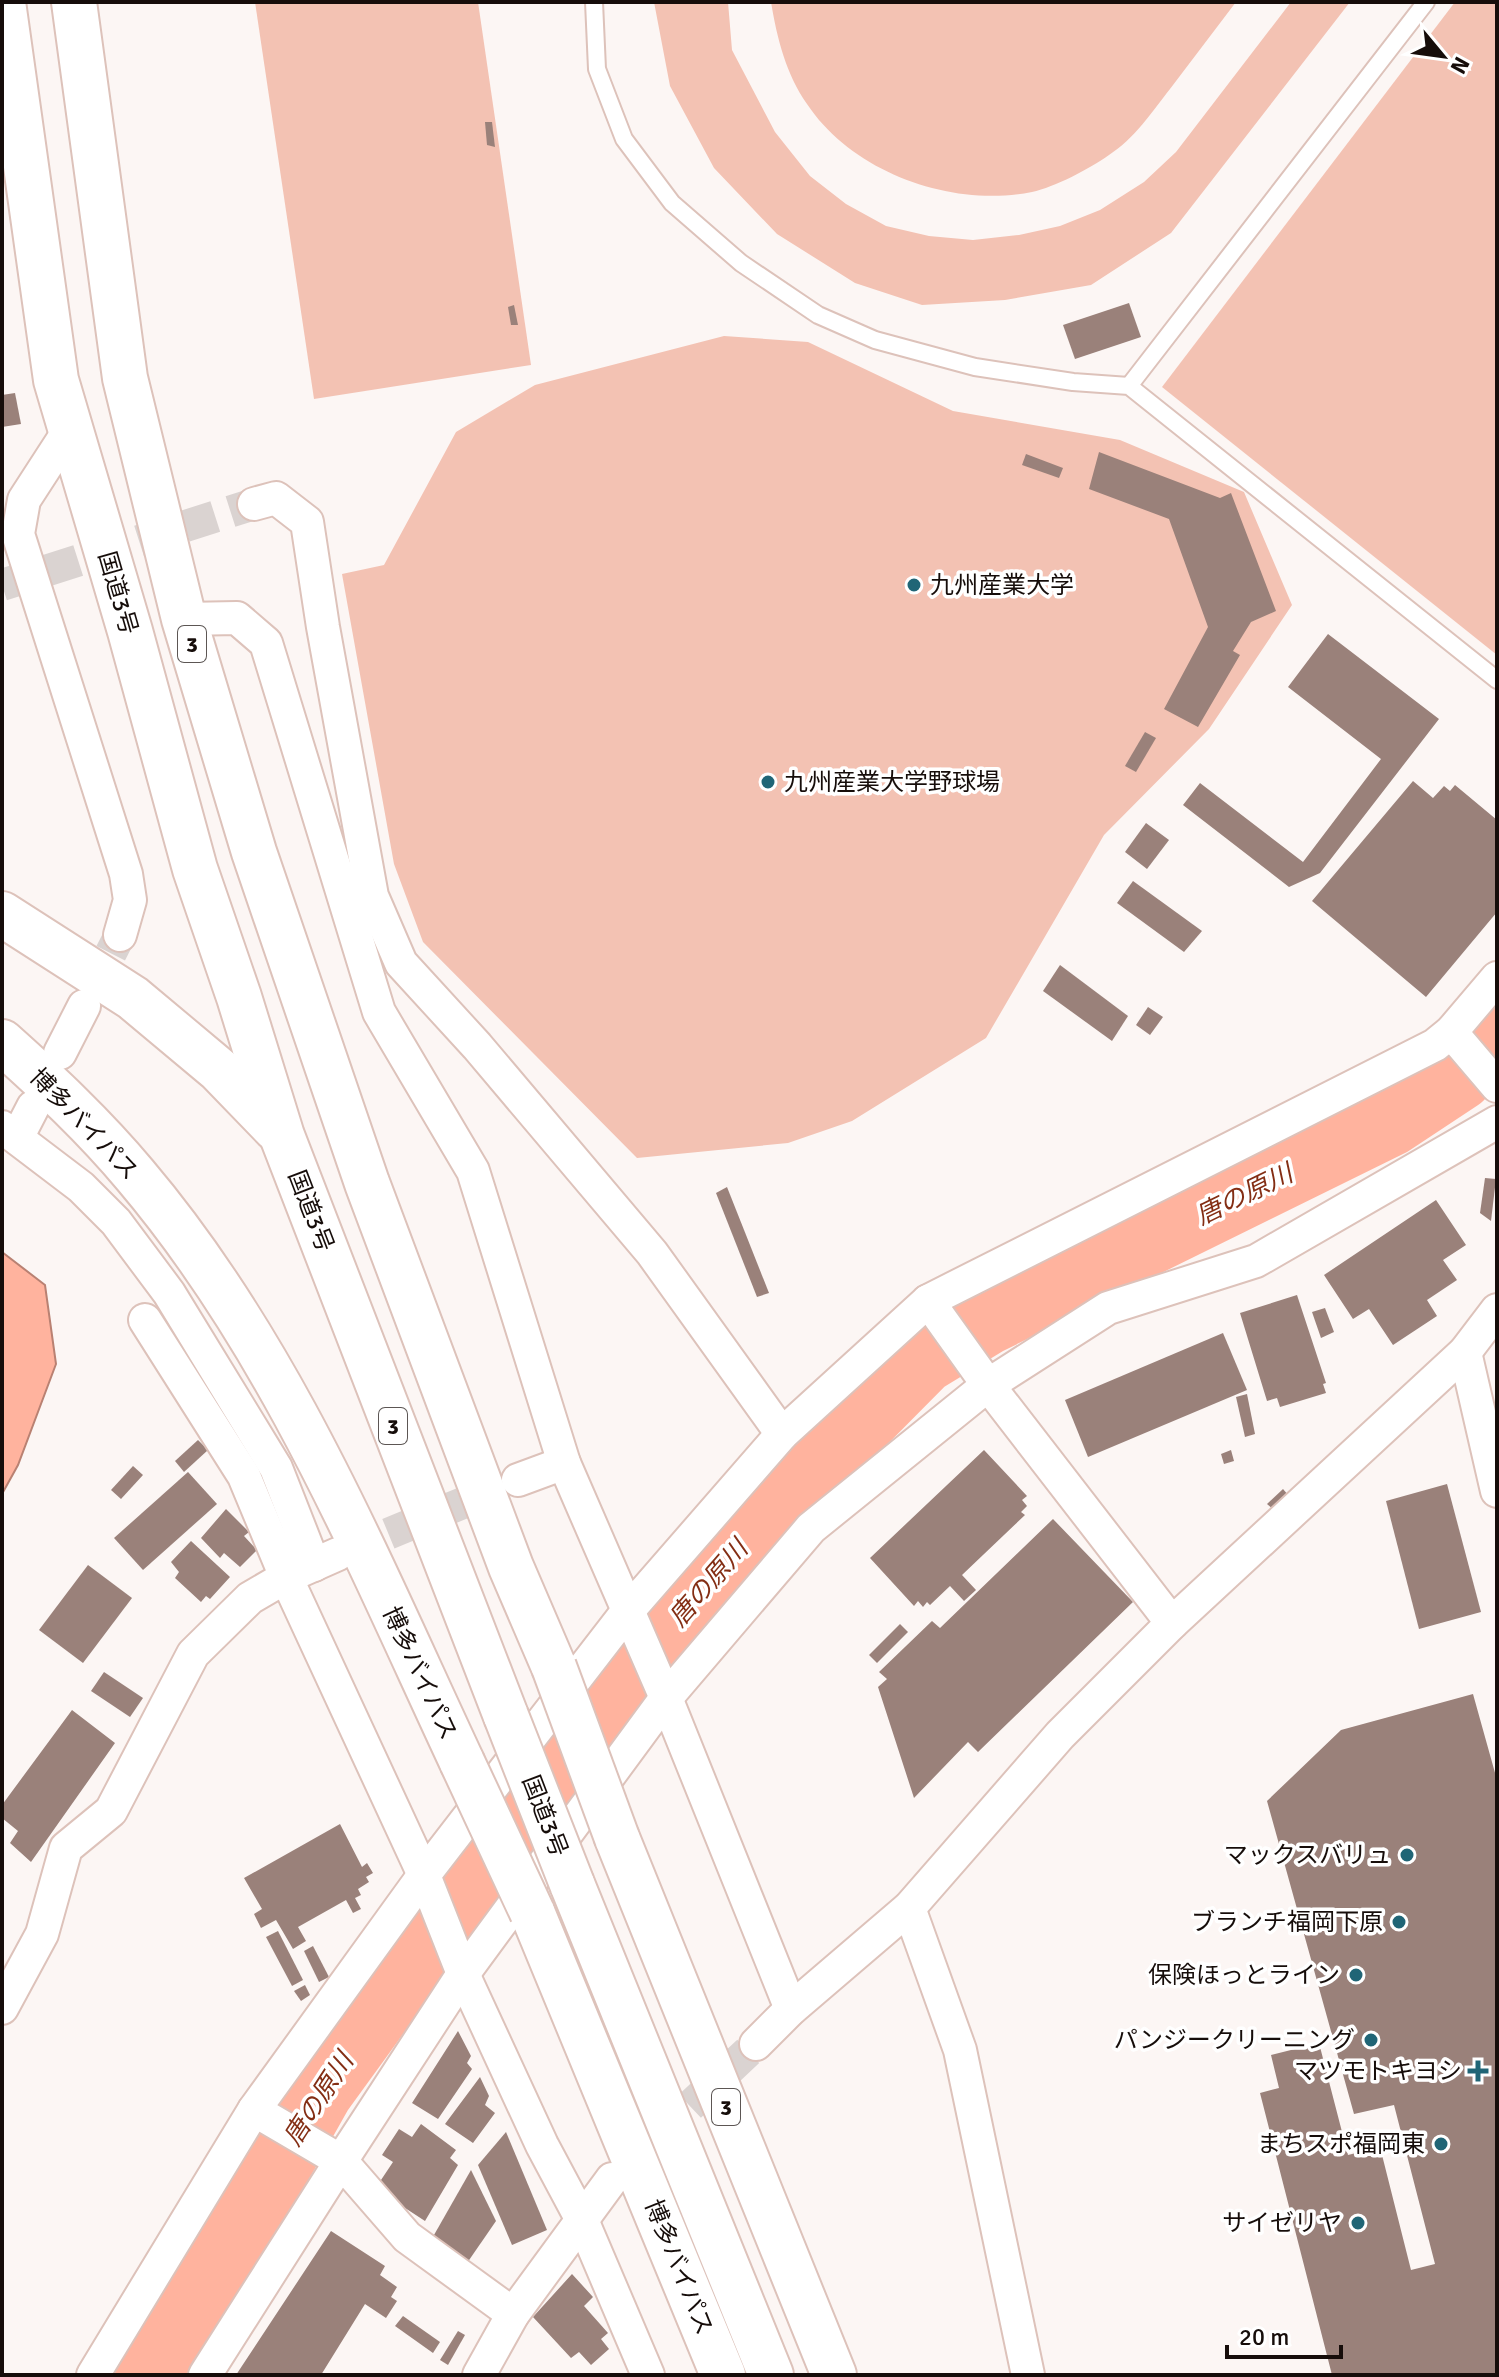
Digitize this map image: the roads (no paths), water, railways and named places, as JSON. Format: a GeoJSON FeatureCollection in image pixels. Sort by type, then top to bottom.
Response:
{"type":"FeatureCollection","features":[{"type":"Feature","properties":{"kind":"highway","name":"国道3号"},"geometry":{"type":"LineString","coordinates":[[3,2],[56,380],[130,631],[195,869],[282,1136],[572,1884],[771,2375]]}},
{"type":"Feature","properties":{"kind":"highway","name":"3"},"geometry":{"type":"LineString","coordinates":[[74,2],[125,378],[184,619],[254,852],[398,1265],[511,1567],[554,1667],[617,1838],[834,2375]]}},
{"type":"Feature","properties":{"kind":"highway"},"geometry":{"type":"LineString","coordinates":[[2,900],[26,914],[133,998]]}},
{"type":"Feature","properties":{"kind":"highway","name":"3"},"geometry":{"type":"LineString","coordinates":[[2,914],[133,998],[219,1070],[398,1265]]}},
{"type":"Feature","properties":{"kind":"highway","name":"博多バイパス"},"geometry":{"type":"LineString","coordinates":[[2,1042],[48,1102],[136,1175],[201,1262],[269,1366],[327,1474],[532,1912],[723,2375]]}},
{"type":"Feature","properties":{"kind":"highway"},"geometry":{"type":"LineString","coordinates":[[2,1053],[48,1102]]}},
{"type":"Feature","properties":{"kind":"street"},"geometry":{"type":"LineString","coordinates":[[70,429],[24,500],[18,534],[126,874],[130,900],[120,935]]}},
{"type":"Feature","properties":{"kind":"street"},"geometry":{"type":"LineString","coordinates":[[254,504],[276,498],[307,522],[372,896],[401,963],[477,1046],[652,1253],[782,1434]]}},
{"type":"Feature","properties":{"kind":"street"},"geometry":{"type":"LineString","coordinates":[[184,619],[237,618],[266,643],[379,1012],[473,1171],[564,1463],[666,1698],[791,2009]]}},
{"type":"Feature","properties":{"kind":"street"},"geometry":{"type":"LineString","coordinates":[[93,2375],[254,2110],[424,1875],[627,1612],[782,1434],[928,1301],[1435,1045],[1456,1038],[1497,978]]}},
{"type":"Feature","properties":{"kind":"street"},"geometry":{"type":"LineString","coordinates":[[60,1053],[84,1006]]}},
{"type":"Feature","properties":{"kind":"street"},"geometry":{"type":"LineString","coordinates":[[1456,1038],[1497,1086]]}},
{"type":"Feature","properties":{"kind":"street"},"geometry":{"type":"LineString","coordinates":[[48,1102],[10,1133],[81,1187],[116,1222],[169,1293],[276,1468],[463,1974],[542,2145],[582,2220],[648,2375]]}},
{"type":"Feature","properties":{"kind":"street"},"geometry":{"type":"LineString","coordinates":[[205,2375],[463,1974],[666,1698],[811,1528],[988,1385],[1108,1308],[1256,1261],[1497,1122]]}},
{"type":"Feature","properties":{"kind":"street"},"geometry":{"type":"LineString","coordinates":[[928,1301],[988,1385],[1172,1623]]}},
{"type":"Feature","properties":{"kind":"street"},"geometry":{"type":"LineString","coordinates":[[756,2044],[791,2009],[909,1908],[1060,1735],[1172,1623],[1465,1352],[1497,1310]]}},
{"type":"Feature","properties":{"kind":"street"},"geometry":{"type":"LineString","coordinates":[[145,1320],[244,1476],[313,1565]]}},
{"type":"Feature","properties":{"kind":"street"},"geometry":{"type":"LineString","coordinates":[[1465,1352],[1497,1491]]}},
{"type":"Feature","properties":{"kind":"street"},"geometry":{"type":"LineString","coordinates":[[518,1480],[564,1463]]}},
{"type":"Feature","properties":{"kind":"street"},"geometry":{"type":"LineString","coordinates":[[2,2008],[42,1934],[66,1848],[111,1811],[193,1654],[250,1598],[313,1565]]}},
{"type":"Feature","properties":{"kind":"street"},"geometry":{"type":"LineString","coordinates":[[909,1908],[960,2050],[1028,2375]]}},
{"type":"Feature","properties":{"kind":"street"},"geometry":{"type":"LineString","coordinates":[[254,2110],[341,2161],[407,2237],[513,2314]]}},
{"type":"Feature","properties":{"kind":"street"},"geometry":{"type":"LineString","coordinates":[[479,2375],[513,2314],[612,2179]]}},
{"type":"Feature","properties":{"kind":"lane"},"geometry":{"type":"LineString","coordinates":[[594,2],[597,69],[624,139],[672,203],[741,263],[818,315],[875,340],[975,367],[1073,382],[1129,386],[1497,680]]}},
{"type":"Feature","properties":{"kind":"lane"},"geometry":{"type":"LineString","coordinates":[[1129,386],[1426,2]]}},
{"type":"Feature","properties":{"kind":"waterway","name":"唐の原川"},"geometry":{"type":"LineString","coordinates":[[149,2375],[265,2188],[319,2092],[454,1906],[708,1577],[923,1360],[987,1321],[1391,1122],[1459,1077],[1497,1038]]}},
{"type":"Feature","properties":{"kind":"tunnel"},"geometry":{"type":"LineString","coordinates":[[2,585],[254,504]]}},
{"type":"Feature","properties":{"kind":"tunnel"},"geometry":{"type":"LineString","coordinates":[[89,996],[120,935]]}},
{"type":"Feature","properties":{"kind":"tunnel"},"geometry":{"type":"LineString","coordinates":[[344,1552],[504,1486]]}},
{"type":"Feature","properties":{"kind":"tunnel"},"geometry":{"type":"LineString","coordinates":[[655,2139],[756,2044]]}},
{"type":"Feature","properties":{"kind":"place","name":"九州産業大学"},"geometry":{"type":"Point","coordinates":[914,585]}},
{"type":"Feature","properties":{"kind":"place","name":"九州産業大学野球場"},"geometry":{"type":"Point","coordinates":[768,782]}},
{"type":"Feature","properties":{"kind":"place","name":"マックスバリュ"},"geometry":{"type":"Point","coordinates":[1407,1855]}},
{"type":"Feature","properties":{"kind":"place","name":"ブランチ福岡下原"},"geometry":{"type":"Point","coordinates":[1399,1922]}},
{"type":"Feature","properties":{"kind":"place","name":"保険ほっとライン"},"geometry":{"type":"Point","coordinates":[1356,1975]}},
{"type":"Feature","properties":{"kind":"place","name":"パンジークリーニング"},"geometry":{"type":"Point","coordinates":[1371,2040]}},
{"type":"Feature","properties":{"kind":"place","name":"マツモトキヨシ"},"geometry":{"type":"Point","coordinates":[1478,2071]}},
{"type":"Feature","properties":{"kind":"place","name":"まちスポ福岡東"},"geometry":{"type":"Point","coordinates":[1441,2144]}},
{"type":"Feature","properties":{"kind":"place","name":"サイゼリヤ"},"geometry":{"type":"Point","coordinates":[1358,2223]}}]}
